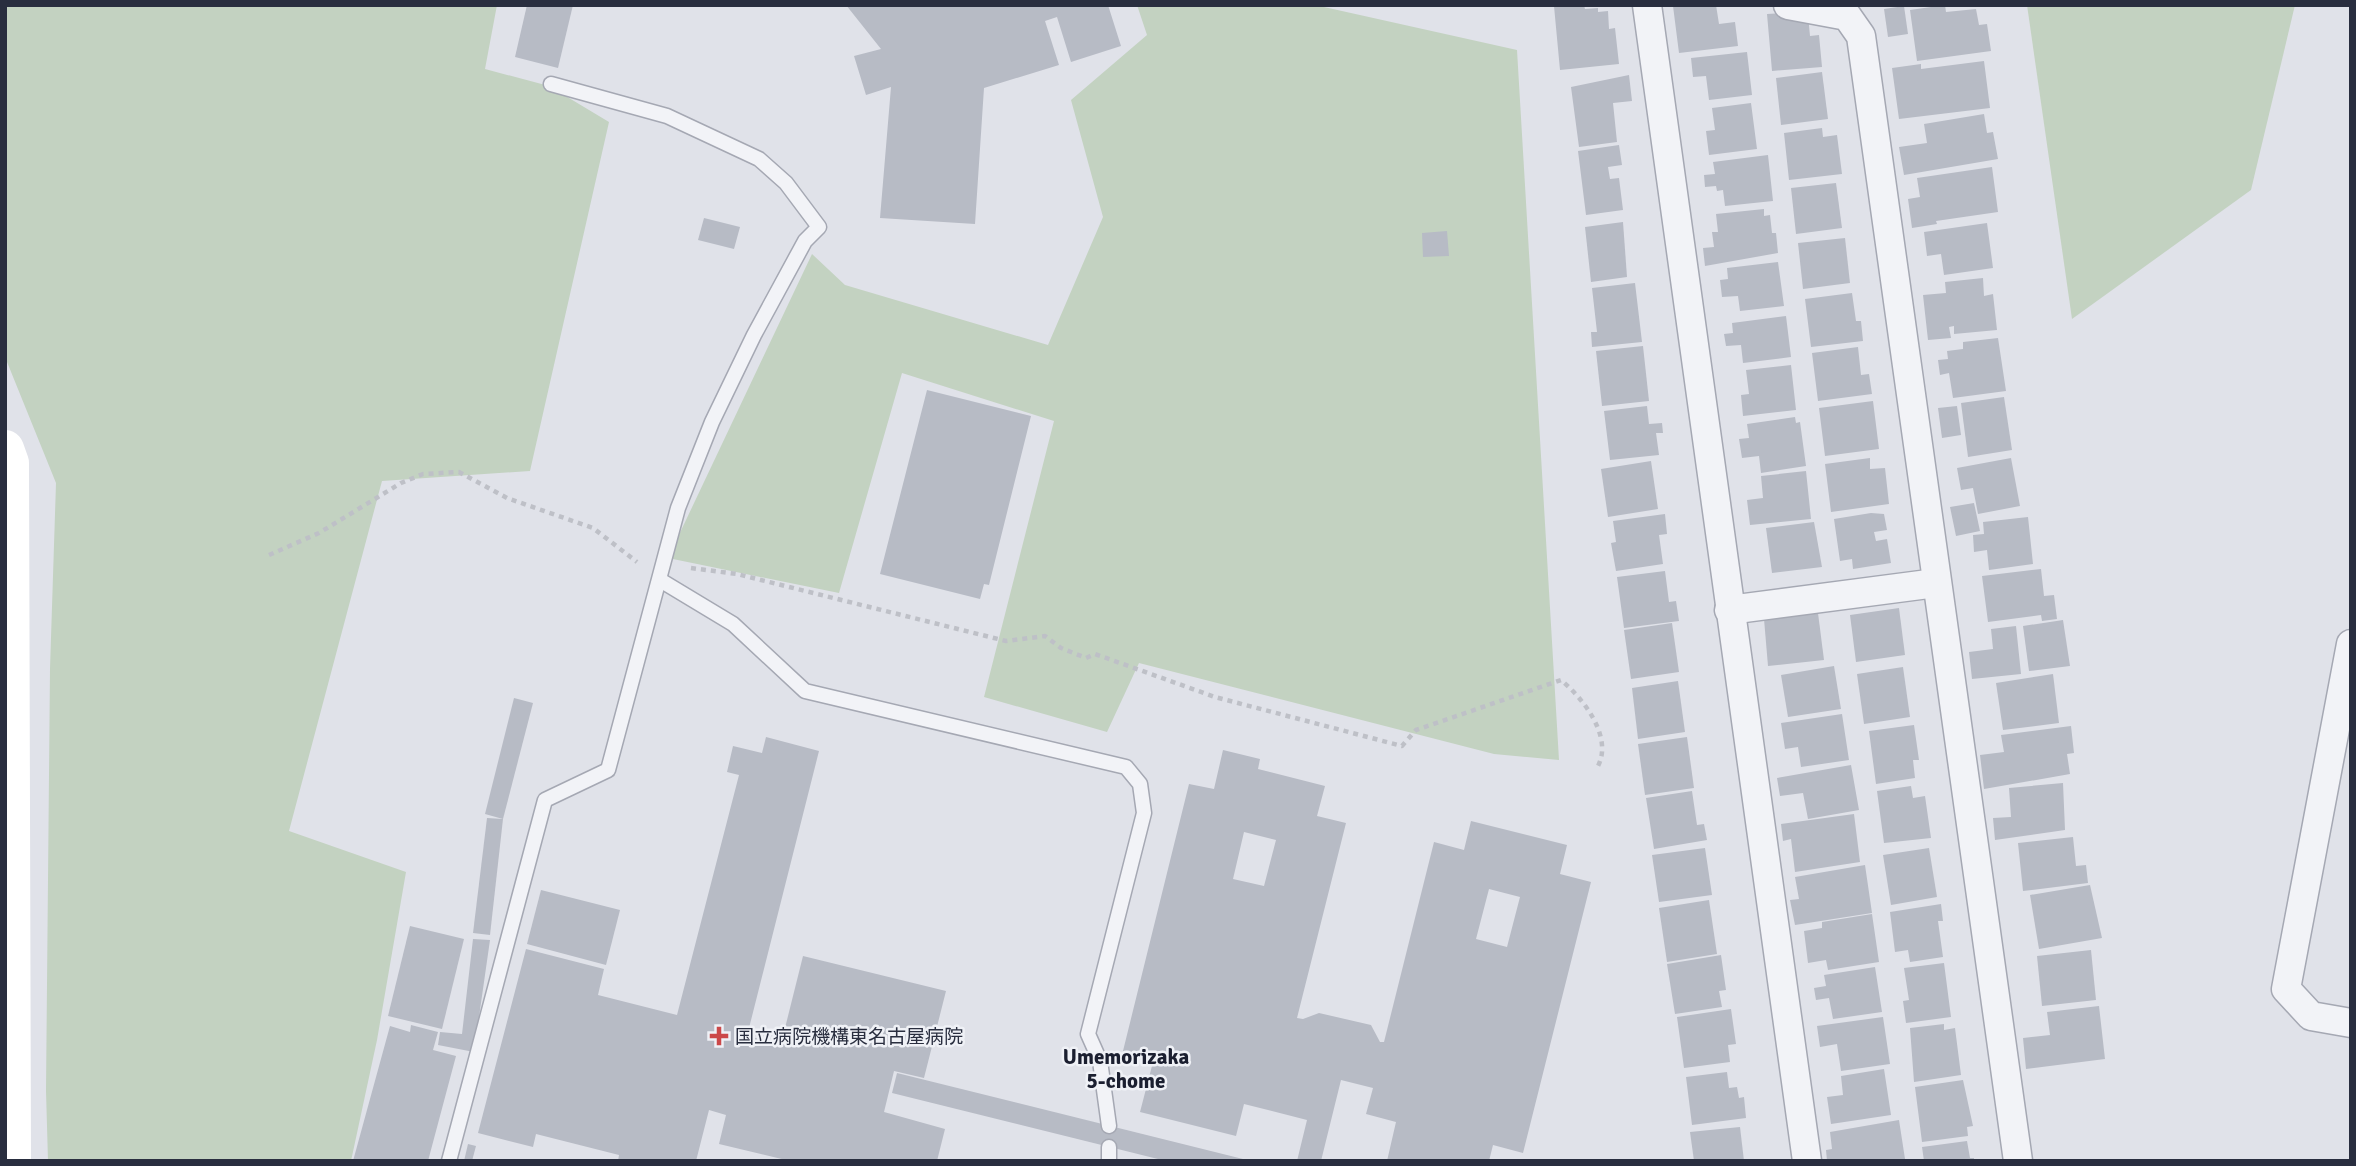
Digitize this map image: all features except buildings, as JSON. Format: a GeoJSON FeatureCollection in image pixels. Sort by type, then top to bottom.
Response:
{"type":"FeatureCollection","features":[{"type":"Feature","properties":{"kind":"street"},"geometry":{"type":"LineString","coordinates":[[1647,5],[1807,1161]]}},
{"type":"Feature","properties":{"kind":"street"},"geometry":{"type":"LineString","coordinates":[[1788,5],[1847,16],[1861,36],[2018,1161]]}},
{"type":"Feature","properties":{"kind":"street"},"geometry":{"type":"LineString","coordinates":[[5,449],[10,463],[12,1161]]}},
{"type":"Feature","properties":{"kind":"street"},"geometry":{"type":"LineString","coordinates":[[1729,610],[1936,583]]}},
{"type":"Feature","properties":{"kind":"street"},"geometry":{"type":"LineString","coordinates":[[2351,644],[2287,989],[2311,1016],[2351,1023]]}},
{"type":"Feature","properties":{"kind":"lane"},"geometry":{"type":"LineString","coordinates":[[449,1161],[545,800],[608,770],[678,509],[712,422],[805,242],[819,227],[786,183],[759,159],[667,116],[551,84]]}},
{"type":"Feature","properties":{"kind":"lane"},"geometry":{"type":"LineString","coordinates":[[660,580],[733,624],[805,691],[1126,767],[1140,784],[1144,813],[1088,1034],[1100,1061],[1109,1126]]}},
{"type":"Feature","properties":{"kind":"path"},"geometry":{"type":"LineString","coordinates":[[269,555],[330,527],[401,483],[423,474],[459,472],[507,498],[593,528],[660,580]]}},
{"type":"Feature","properties":{"kind":"path"},"geometry":{"type":"LineString","coordinates":[[663,563],[737,574],[1006,641],[1045,636],[1061,648],[1086,658],[1095,654],[1215,697],[1402,746],[1416,730],[1561,680],[1575,692],[1600,733],[1605,753],[1598,766]]}},
{"type":"Feature","properties":{"kind":"green space"},"geometry":{"type":"Polygon","coordinates":[[[5,5],[497,5],[485,69],[549,86],[609,122],[530,471],[382,481],[289,831],[406,872],[377,1040],[351,1161],[48,1161],[46,1091],[50,669],[56,483],[5,357],[5,5]]]}},
{"type":"Feature","properties":{"kind":"green space"},"geometry":{"type":"Polygon","coordinates":[[[1137,5],[1315,5],[1517,50],[1559,760],[1494,754],[1139,663],[1107,732],[984,697],[1054,421],[902,373],[839,593],[668,558],[812,254],[845,285],[1048,345],[1103,217],[1071,100],[1147,35],[1137,5]]]}},
{"type":"Feature","properties":{"kind":"green space"},"geometry":{"type":"Polygon","coordinates":[[[2027,5],[2295,5],[2251,190],[2072,319],[2027,5]]]}},
{"type":"Feature","properties":{"kind":"place","name":"国立病院機構東名古屋病院"},"geometry":{"type":"Point","coordinates":[719,1036]}},
{"type":"Feature","properties":{"kind":"district","name":"Umemorizaka 5-chome"},"geometry":{"type":"Point","coordinates":[1126,1069]}}]}
